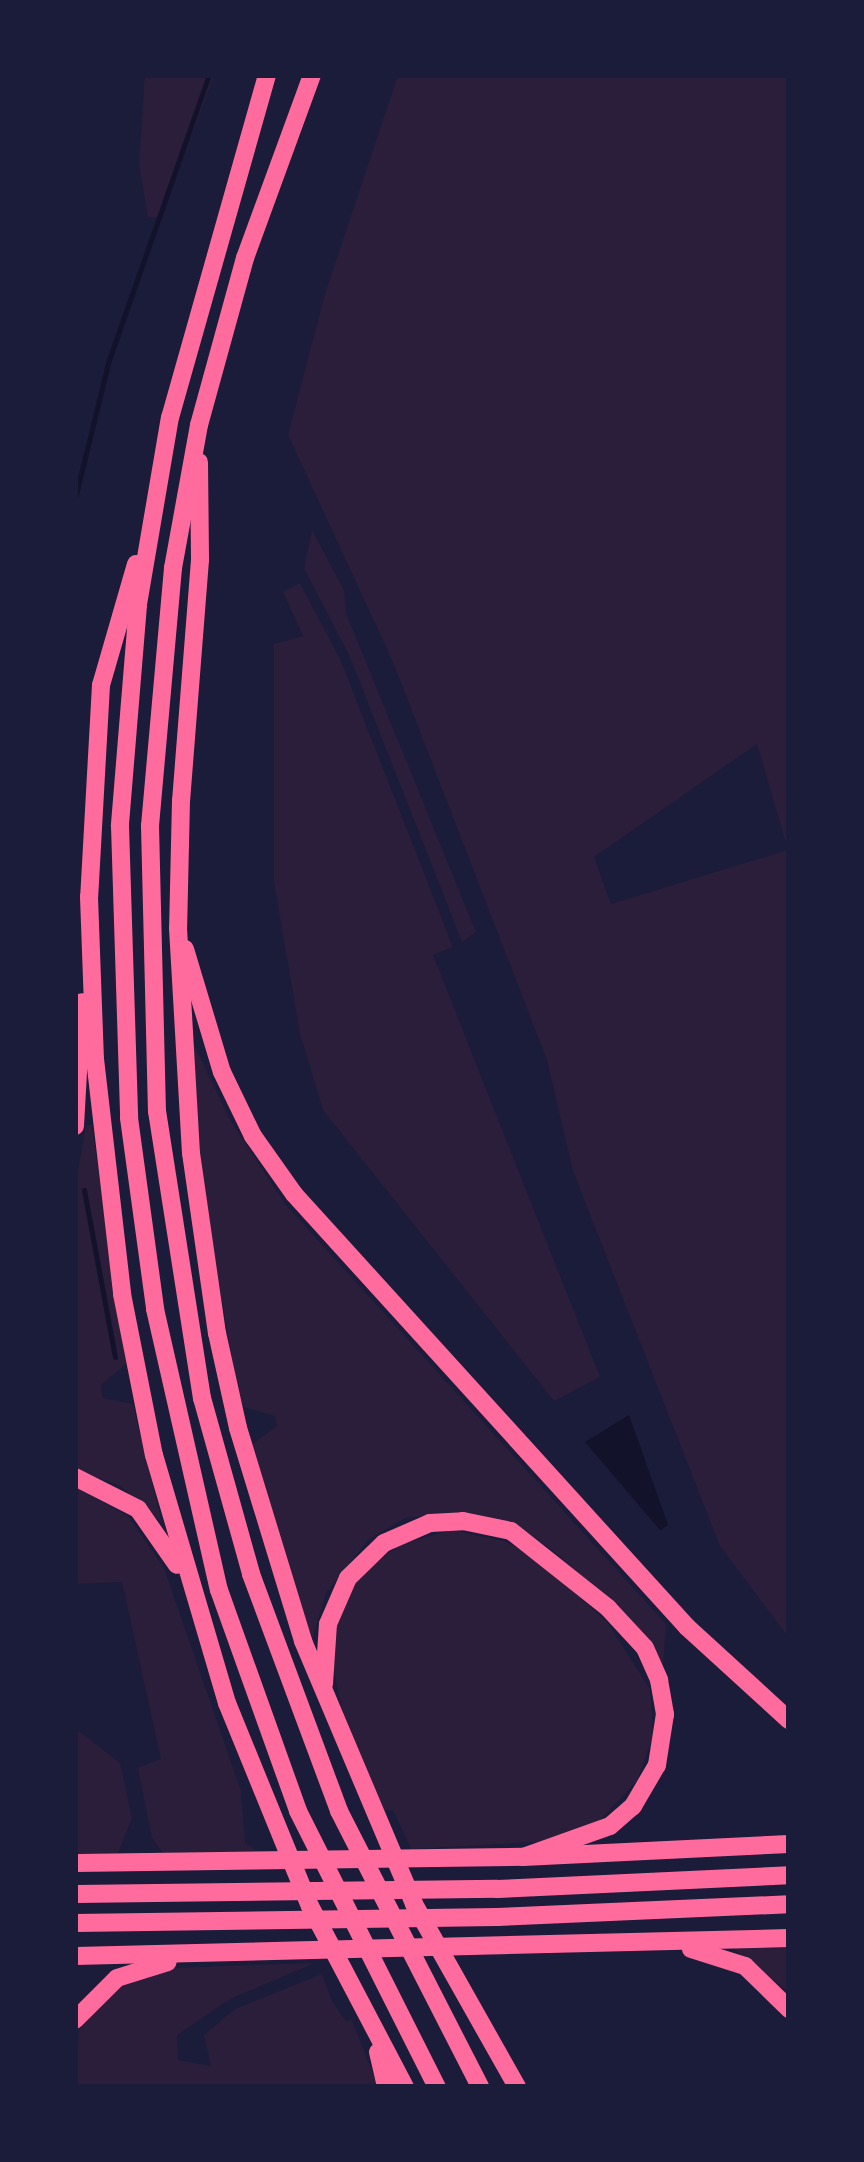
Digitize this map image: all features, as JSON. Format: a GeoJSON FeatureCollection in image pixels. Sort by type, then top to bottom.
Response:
{"type":"FeatureCollection","features":[{"type":"Feature","properties":{"kind":"highway"},"geometry":{"type":"LineString","coordinates":[[75,1126],[90,932],[101,685],[150,526],[195,316],[267,75]]}},
{"type":"Feature","properties":{"kind":"highway"},"geometry":{"type":"LineString","coordinates":[[312,75],[245,258],[199,425],[172,568],[154,733],[148,922],[157,1111],[184,1308],[215,1450],[252,1574],[339,1811],[431,2000],[480,2087]]}},
{"type":"Feature","properties":{"kind":"highway"},"geometry":{"type":"LineString","coordinates":[[199,425],[200,560],[180,800],[178,928],[191,1153],[218,1332],[273,1547],[324,1694],[371,1810],[465,1999],[517,2087]]}},
{"type":"Feature","properties":{"kind":"highway"},"geometry":{"type":"LineString","coordinates":[[150,526],[120,826],[121,1018],[138,1196],[173,1403],[219,1590],[298,1812],[389,2000],[437,2087]]}},
{"type":"Feature","properties":{"kind":"highway"},"geometry":{"type":"LineString","coordinates":[[178,928],[222,1072],[254,1136],[294,1194],[687,1627],[789,1720]]}},
{"type":"Feature","properties":{"kind":"highway"},"geometry":{"type":"LineString","coordinates":[[90,932],[95,1059],[119,1274],[154,1454],[188,1582],[268,1812],[356,2000],[405,2087]]}},
{"type":"Feature","properties":{"kind":"highway"},"geometry":{"type":"LineString","coordinates":[[75,1477],[138,1509],[188,1582]]}},
{"type":"Feature","properties":{"kind":"highway"},"geometry":{"type":"LineString","coordinates":[[324,1694],[332,1608],[348,1578],[384,1543],[430,1523],[463,1520],[495,1526],[538,1547],[645,1648],[659,1680],[665,1731],[650,1780],[622,1817],[581,1840],[522,1858]]}},
{"type":"Feature","properties":{"kind":"highway"},"geometry":{"type":"LineString","coordinates":[[75,1863],[522,1858],[789,1844]]}},
{"type":"Feature","properties":{"kind":"highway"},"geometry":{"type":"LineString","coordinates":[[75,1894],[497,1889],[789,1875]]}},
{"type":"Feature","properties":{"kind":"highway"},"geometry":{"type":"LineString","coordinates":[[75,1923],[478,1918],[789,1904]]}},
{"type":"Feature","properties":{"kind":"highway"},"geometry":{"type":"LineString","coordinates":[[75,1956],[789,1938]]}},
{"type":"Feature","properties":{"kind":"highway"},"geometry":{"type":"LineString","coordinates":[[646,1944],[730,1958],[759,1976],[789,2009]]}},
{"type":"Feature","properties":{"kind":"highway"},"geometry":{"type":"LineString","coordinates":[[75,2020],[103,1987],[132,1971],[228,1955]]}},
{"type":"Feature","properties":{"kind":"highway"},"geometry":{"type":"LineString","coordinates":[[374,2032],[386,2087]]}},
{"type":"Feature","properties":{"kind":"shaded area"},"geometry":{"type":"Polygon","coordinates":[[[145,75],[214,75],[161,218],[148,217],[139,165],[145,75]]]}},
{"type":"Feature","properties":{"kind":"shaded area"},"geometry":{"type":"Polygon","coordinates":[[[398,75],[789,75],[789,1638],[720,1546],[573,1171],[547,1060],[393,662],[288,435],[324,297],[398,75]],[[757,744],[594,857],[611,904],[788,850],[757,744]]]}},
{"type":"Feature","properties":{"kind":"shaded area"},"geometry":{"type":"Polygon","coordinates":[[[312,530],[344,590],[346,613],[476,932],[462,942],[350,657],[304,568],[312,530]]]}},
{"type":"Feature","properties":{"kind":"shaded area"},"geometry":{"type":"Polygon","coordinates":[[[300,583],[341,661],[453,947],[433,955],[600,1377],[554,1401],[323,1110],[300,1034],[274,882],[274,644],[303,636],[283,592],[300,583]]]}},
{"type":"Feature","properties":{"kind":"shaded area"},"geometry":{"type":"Polygon","coordinates":[[[189,1034],[229,1118],[285,1204],[666,1624],[663,1667],[590,1583],[550,1548],[515,1524],[466,1512],[405,1518],[369,1539],[326,1593],[312,1640],[251,1445],[277,1426],[275,1416],[244,1407],[238,1393],[205,1201],[189,1034]]]}},
{"type":"Feature","properties":{"kind":"shaded area"},"geometry":{"type":"Polygon","coordinates":[[[86,1125],[92,1125],[126,1364],[101,1385],[103,1398],[133,1404],[162,1523],[121,1486],[75,1470],[75,1187],[86,1125]]]}},
{"type":"Feature","properties":{"kind":"shaded area"},"geometry":{"type":"Polygon","coordinates":[[[629,1415],[668,1525],[660,1530],[585,1442],[629,1415]]]}},
{"type":"Feature","properties":{"kind":"shaded area"},"geometry":{"type":"Polygon","coordinates":[[[75,1487],[128,1516],[164,1568],[241,1791],[245,1843],[259,1852],[163,1853],[152,1838],[138,1768],[161,1759],[122,1582],[75,1584],[75,1487]]]}},
{"type":"Feature","properties":{"kind":"shaded area"},"geometry":{"type":"Polygon","coordinates":[[[452,1530],[507,1542],[535,1558],[607,1622],[650,1689],[653,1736],[637,1781],[599,1821],[554,1841],[411,1849],[393,1810],[383,1810],[342,1709],[332,1661],[338,1613],[350,1589],[367,1568],[402,1544],[452,1530]]]}},
{"type":"Feature","properties":{"kind":"shaded area"},"geometry":{"type":"Polygon","coordinates":[[[75,1728],[120,1763],[132,1818],[118,1853],[75,1853],[75,1728]]]}},
{"type":"Feature","properties":{"kind":"shaded area"},"geometry":{"type":"Polygon","coordinates":[[[789,1943],[789,1992],[731,1947],[789,1943]]]}},
{"type":"Feature","properties":{"kind":"shaded area"},"geometry":{"type":"Polygon","coordinates":[[[315,1963],[230,1999],[177,2035],[178,2060],[211,2066],[204,2035],[235,2009],[322,1974],[332,2001],[346,2021],[352,2020],[378,2087],[75,2087],[79,2030],[120,1985],[170,1968],[315,1963]]]}},
{"type":"Feature","properties":{"kind":"waterway"},"geometry":{"type":"LineString","coordinates":[[75,498],[109,360],[209,75]]}},
{"type":"Feature","properties":{"kind":"waterway"},"geometry":{"type":"LineString","coordinates":[[84,1190],[115,1357]]}}]}
